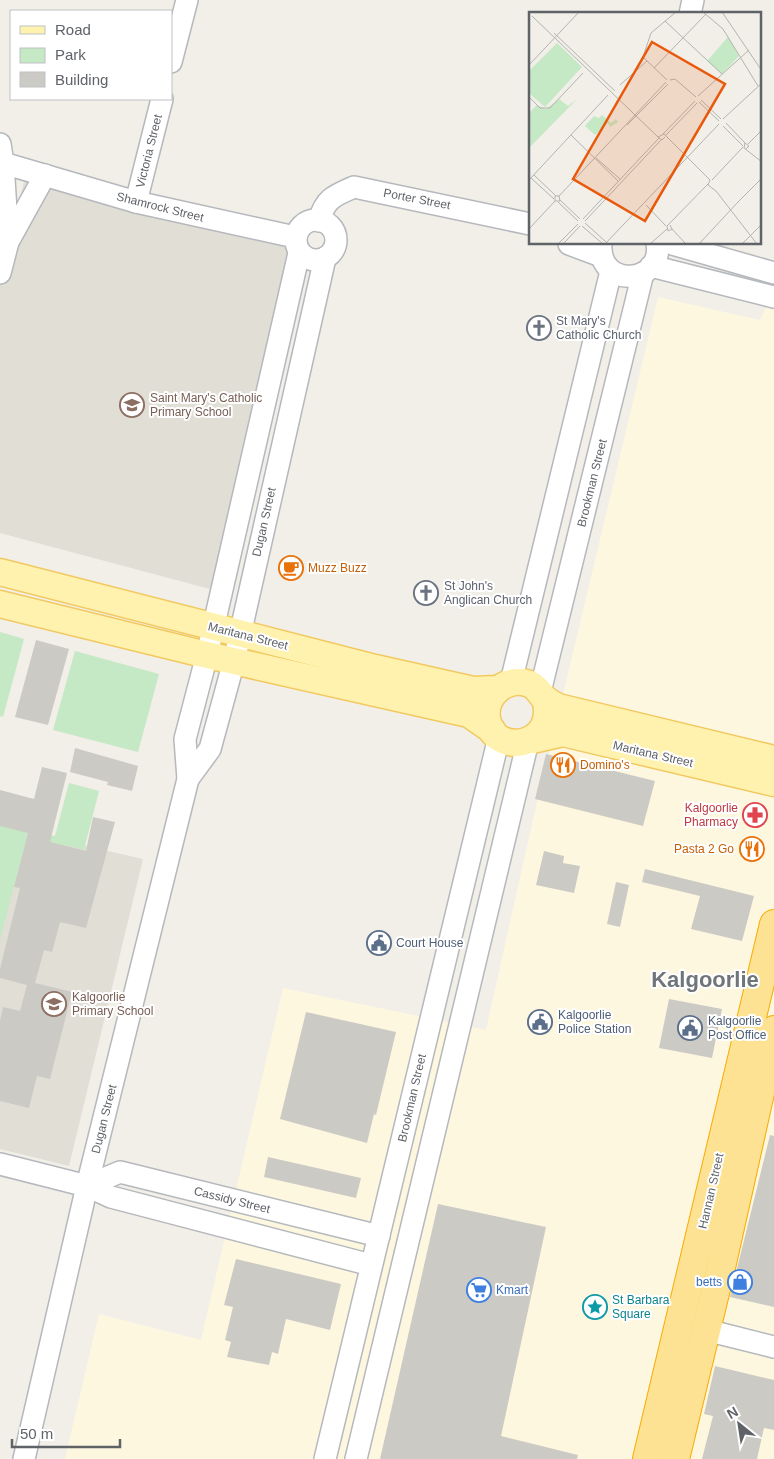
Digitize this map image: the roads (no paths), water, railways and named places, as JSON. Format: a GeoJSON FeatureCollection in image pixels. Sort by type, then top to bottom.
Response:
{"type":"FeatureCollection","features":[{"type":"Feature","properties":{"kind":"highway","name":"Hannan Street"},"geometry":{"type":"LineString","coordinates":[[647,1459],[774,924]]}},
{"type":"Feature","properties":{"kind":"highway"},"geometry":{"type":"LineString","coordinates":[[675,1459],[774,1030]]}},
{"type":"Feature","properties":{"kind":"main road","name":"Maritana Street"},"geometry":{"type":"LineString","coordinates":[[0,572],[213,628],[473,690],[504,686]]}},
{"type":"Feature","properties":{"kind":"main road"},"geometry":{"type":"LineString","coordinates":[[0,604],[207,655],[469,714],[507,742],[530,741],[543,729],[547,720],[548,709],[543,695],[532,685],[504,686],[490,698],[487,709],[488,720],[495,733]]}},
{"type":"Feature","properties":{"kind":"main road","name":"Maritana Street"},"geometry":{"type":"LineString","coordinates":[[543,695],[558,708],[774,759]]}},
{"type":"Feature","properties":{"kind":"main road","name":"Maritana Street"},"geometry":{"type":"LineString","coordinates":[[530,741],[563,734],[774,783]]}},
{"type":"Feature","properties":{"kind":"street"},"geometry":{"type":"LineString","coordinates":[[172,58],[187,0]]}},
{"type":"Feature","properties":{"kind":"street","name":"Victoria Street"},"geometry":{"type":"LineString","coordinates":[[136,202],[162,100]]}},
{"type":"Feature","properties":{"kind":"street"},"geometry":{"type":"LineString","coordinates":[[2,154],[8,242]]}},
{"type":"Feature","properties":{"kind":"street","name":"Shamrock Street"},"geometry":{"type":"LineString","coordinates":[[2,154],[36,172],[136,202],[297,245]]}},
{"type":"Feature","properties":{"kind":"street"},"geometry":{"type":"LineString","coordinates":[[0,273],[8,242],[36,172]]}},
{"type":"Feature","properties":{"kind":"street","name":"Porter Street"},"geometry":{"type":"LineString","coordinates":[[319,221],[324,205],[335,195],[354,187],[529,224]]}},
{"type":"Feature","properties":{"kind":"street"},"geometry":{"type":"LineString","coordinates":[[319,221],[328,225],[334,232],[336,242],[332,252],[325,258],[311,260],[297,245],[300,228],[308,222],[319,221]]}},
{"type":"Feature","properties":{"kind":"street","name":"Dugan Street"},"geometry":{"type":"LineString","coordinates":[[24,1459],[87,1186],[188,779],[185,739],[207,655],[297,245]]}},
{"type":"Feature","properties":{"kind":"street"},"geometry":{"type":"LineString","coordinates":[[572,245],[604,257],[622,276],[633,277],[647,270],[774,297]]}},
{"type":"Feature","properties":{"kind":"street","name":"Brookman Street"},"geometry":{"type":"LineString","coordinates":[[543,695],[647,270],[656,258],[657,245]]}},
{"type":"Feature","properties":{"kind":"street"},"geometry":{"type":"LineString","coordinates":[[676,245],[774,273]]}},
{"type":"Feature","properties":{"kind":"street"},"geometry":{"type":"LineString","coordinates":[[504,686],[604,257]]}},
{"type":"Feature","properties":{"kind":"street","name":"Dugan Street"},"geometry":{"type":"LineString","coordinates":[[188,779],[210,749],[234,661],[325,258]]}},
{"type":"Feature","properties":{"kind":"street","name":"Brookman Street"},"geometry":{"type":"LineString","coordinates":[[325,1459],[483,801],[495,733]]}},
{"type":"Feature","properties":{"kind":"street"},"geometry":{"type":"LineString","coordinates":[[356,1459],[512,807],[530,741]]}},
{"type":"Feature","properties":{"kind":"street"},"geometry":{"type":"LineString","coordinates":[[483,801],[512,807]]}},
{"type":"Feature","properties":{"kind":"street"},"geometry":{"type":"LineString","coordinates":[[438,988],[467,993]]}},
{"type":"Feature","properties":{"kind":"street"},"geometry":{"type":"LineString","coordinates":[[0,1164],[87,1186],[111,1197],[371,1265]]}},
{"type":"Feature","properties":{"kind":"street","name":"Cassidy Street"},"geometry":{"type":"LineString","coordinates":[[87,1186],[120,1172],[379,1236]]}},
{"type":"Feature","properties":{"kind":"street"},"geometry":{"type":"LineString","coordinates":[[706,1330],[774,1347]]}},
{"type":"Feature","properties":{"kind":"place","name":"St Mary's Catholic Church"},"geometry":{"type":"Point","coordinates":[539,328]}},
{"type":"Feature","properties":{"kind":"place","name":"Saint Mary's Catholic Primary School"},"geometry":{"type":"Point","coordinates":[132,405]}},
{"type":"Feature","properties":{"kind":"place","name":"Muzz Buzz"},"geometry":{"type":"Point","coordinates":[291,568]}},
{"type":"Feature","properties":{"kind":"place","name":"St John's Anglican Church"},"geometry":{"type":"Point","coordinates":[426,593]}},
{"type":"Feature","properties":{"kind":"place","name":"Domino's"},"geometry":{"type":"Point","coordinates":[563,765]}},
{"type":"Feature","properties":{"kind":"place","name":"Kalgoorlie Pharmacy"},"geometry":{"type":"Point","coordinates":[755,815]}},
{"type":"Feature","properties":{"kind":"place","name":"Pasta 2 Go"},"geometry":{"type":"Point","coordinates":[752,849]}},
{"type":"Feature","properties":{"kind":"place","name":"Court House"},"geometry":{"type":"Point","coordinates":[379,943]}},
{"type":"Feature","properties":{"kind":"place","name":"Kalgoorlie Primary School"},"geometry":{"type":"Point","coordinates":[54,1004]}},
{"type":"Feature","properties":{"kind":"place","name":"Kalgoorlie Police Station"},"geometry":{"type":"Point","coordinates":[540,1022]}},
{"type":"Feature","properties":{"kind":"place","name":"Kalgoorlie Post Office"},"geometry":{"type":"Point","coordinates":[690,1028]}},
{"type":"Feature","properties":{"kind":"place","name":"betts"},"geometry":{"type":"Point","coordinates":[740,1282]}},
{"type":"Feature","properties":{"kind":"place","name":"Kmart"},"geometry":{"type":"Point","coordinates":[479,1290]}},
{"type":"Feature","properties":{"kind":"place","name":"St Barbara Square"},"geometry":{"type":"Point","coordinates":[595,1307]}},
{"type":"Feature","properties":{"kind":"district","name":"Kalgoorlie"},"geometry":{"type":"Point","coordinates":[705,979]}}]}
